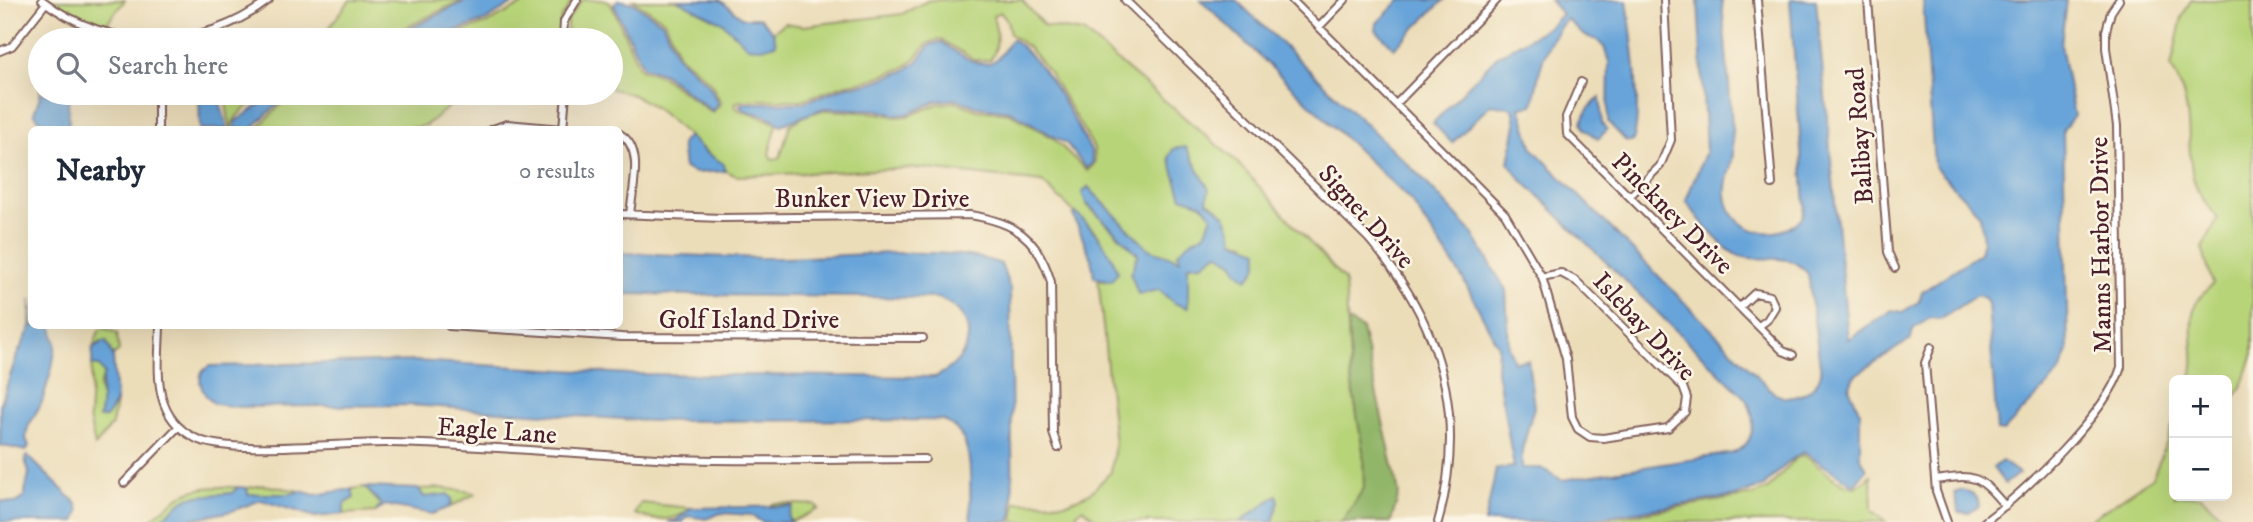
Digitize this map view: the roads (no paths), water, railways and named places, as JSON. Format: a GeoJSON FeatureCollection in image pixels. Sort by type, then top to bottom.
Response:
{"type":"FeatureCollection","features":[{"type":"Feature","properties":{"kind":"street"},"geometry":{"type":"LineString","coordinates":[[219,28],[269,0]]}},
{"type":"Feature","properties":{"kind":"street"},"geometry":{"type":"LineString","coordinates":[[564,28],[564,20],[578,0]]}},
{"type":"Feature","properties":{"kind":"street","name":"Signet Drive"},"geometry":{"type":"LineString","coordinates":[[1125,0],[1368,238],[1398,274],[1437,352],[1448,404],[1450,450],[1438,522]]}},
{"type":"Feature","properties":{"kind":"street","name":"Islebay Drive"},"geometry":{"type":"LineString","coordinates":[[1292,0],[1506,214],[1542,276],[1566,359],[1572,416],[1578,429],[1590,437],[1604,438],[1668,428],[1681,418],[1687,398],[1683,387],[1576,281],[1561,273],[1542,276]]}},
{"type":"Feature","properties":{"kind":"street"},"geometry":{"type":"LineString","coordinates":[[1319,27],[1345,0]]}},
{"type":"Feature","properties":{"kind":"street"},"geometry":{"type":"LineString","coordinates":[[1397,103],[1497,0]]}},
{"type":"Feature","properties":{"kind":"street"},"geometry":{"type":"LineString","coordinates":[[1630,196],[1660,166],[1671,140],[1664,0]]}},
{"type":"Feature","properties":{"kind":"street"},"geometry":{"type":"LineString","coordinates":[[1757,0],[1772,184]]}},
{"type":"Feature","properties":{"kind":"street","name":"Balibay Road"},"geometry":{"type":"LineString","coordinates":[[1868,0],[1888,252],[1895,268]]}},
{"type":"Feature","properties":{"kind":"street","name":"Manns Harbor Drive"},"geometry":{"type":"LineString","coordinates":[[1984,522],[2005,506],[2101,409],[2116,385],[2121,367],[2118,126],[2106,48],[2109,21],[2119,0]]}},
{"type":"Feature","properties":{"kind":"street"},"geometry":{"type":"LineString","coordinates":[[0,51],[12,46],[44,2],[93,28]]}},
{"type":"Feature","properties":{"kind":"street","name":"Pinckney Drive"},"geometry":{"type":"LineString","coordinates":[[1581,82],[1566,117],[1567,134],[1783,351],[1793,355]]}},
{"type":"Feature","properties":{"kind":"street"},"geometry":{"type":"LineString","coordinates":[[158,105],[158,126]]}},
{"type":"Feature","properties":{"kind":"street"},"geometry":{"type":"LineString","coordinates":[[563,126],[565,105]]}},
{"type":"Feature","properties":{"kind":"street"},"geometry":{"type":"LineString","coordinates":[[501,126],[529,126]]}},
{"type":"Feature","properties":{"kind":"street"},"geometry":{"type":"LineString","coordinates":[[623,136],[635,150],[630,215]]}},
{"type":"Feature","properties":{"kind":"street","name":"Bunker View Drive"},"geometry":{"type":"LineString","coordinates":[[623,214],[721,218],[970,215],[999,220],[1020,230],[1045,261],[1051,282],[1053,432],[1058,448]]}},
{"type":"Feature","properties":{"kind":"street"},"geometry":{"type":"LineString","coordinates":[[1740,307],[1755,293],[1770,296],[1774,307],[1772,314],[1759,326]]}},
{"type":"Feature","properties":{"kind":"street"},"geometry":{"type":"LineString","coordinates":[[124,484],[178,427],[158,393],[160,329]]}},
{"type":"Feature","properties":{"kind":"street","name":"Golf Island Drive"},"geometry":{"type":"LineString","coordinates":[[496,329],[622,337],[923,338]]}},
{"type":"Feature","properties":{"kind":"street"},"geometry":{"type":"LineString","coordinates":[[1931,347],[1925,363],[1935,480],[1941,510],[1948,522]]}},
{"type":"Feature","properties":{"kind":"street","name":"Eagle Lane"},"geometry":{"type":"LineString","coordinates":[[178,427],[195,439],[222,446],[387,443],[680,459],[925,459]]}},
{"type":"Feature","properties":{"kind":"street"},"geometry":{"type":"LineString","coordinates":[[1935,480],[1971,475],[1981,479],[2005,506]]}},
{"type":"Feature","properties":{"kind":"water"},"geometry":{"type":"Polygon","coordinates":[[[519,0],[486,20],[464,28],[412,28],[465,1],[519,0]]]}},
{"type":"Feature","properties":{"kind":"water"},"geometry":{"type":"Polygon","coordinates":[[[618,0],[633,3],[663,23],[677,56],[709,85],[718,103],[712,111],[664,74],[643,67],[614,5],[618,0]]]}},
{"type":"Feature","properties":{"kind":"water"},"geometry":{"type":"Polygon","coordinates":[[[677,0],[720,0],[743,18],[760,18],[773,32],[776,44],[761,48],[747,46],[722,22],[677,0]]]}},
{"type":"Feature","properties":{"kind":"water"},"geometry":{"type":"Polygon","coordinates":[[[1201,0],[1236,0],[1422,178],[1470,230],[1506,290],[1509,346],[1514,362],[1528,360],[1534,407],[1522,450],[1522,468],[1541,468],[1562,480],[1733,453],[1747,443],[1753,420],[1744,397],[1521,179],[1509,163],[1516,124],[1513,108],[1491,104],[1452,143],[1433,123],[1496,57],[1550,26],[1562,14],[1550,0],[1627,0],[1636,73],[1637,114],[1632,142],[1626,141],[1608,122],[1609,62],[1604,47],[1597,40],[1583,35],[1567,19],[1547,48],[1533,105],[1520,107],[1533,149],[1774,393],[1795,397],[1809,391],[1821,373],[1808,274],[1791,261],[1735,254],[1708,229],[1686,200],[1706,151],[1698,0],[1722,0],[1733,157],[1726,189],[1730,208],[1736,219],[1746,226],[1757,231],[1770,232],[1793,225],[1803,216],[1805,206],[1790,0],[1816,0],[1848,339],[1892,310],[1902,312],[1919,302],[1922,292],[1980,253],[1983,240],[1980,215],[1934,166],[1923,0],[2066,0],[2061,45],[2074,116],[2063,130],[2068,351],[2060,372],[2003,432],[1997,431],[1988,304],[1985,298],[1977,295],[1940,319],[1930,318],[1913,329],[1911,339],[1854,376],[1849,388],[1860,412],[1860,457],[1867,469],[1854,485],[1803,452],[1787,463],[1764,486],[1736,496],[1571,522],[1485,522],[1496,469],[1514,467],[1497,371],[1498,346],[1463,279],[1411,201],[1201,0]]]}},
{"type":"Feature","properties":{"kind":"water"},"geometry":{"type":"Polygon","coordinates":[[[1400,0],[1444,0],[1394,48],[1376,30],[1377,23],[1400,0]]]}},
{"type":"Feature","properties":{"kind":"water"},"geometry":{"type":"Polygon","coordinates":[[[1012,39],[1037,62],[1066,105],[1091,150],[1093,163],[1086,168],[1067,144],[1010,111],[978,107],[957,99],[937,101],[908,114],[896,115],[878,110],[824,108],[781,125],[769,117],[739,106],[743,103],[802,103],[848,86],[868,84],[904,71],[916,63],[930,45],[941,42],[961,55],[984,64],[998,58],[1012,39]]]}},
{"type":"Feature","properties":{"kind":"water"},"geometry":{"type":"Polygon","coordinates":[[[1600,97],[1602,124],[1607,130],[1598,139],[1584,129],[1582,122],[1588,109],[1600,97]]]}},
{"type":"Feature","properties":{"kind":"water"},"geometry":{"type":"Polygon","coordinates":[[[37,105],[68,105],[69,126],[44,126],[34,113],[37,105]]]}},
{"type":"Feature","properties":{"kind":"water"},"geometry":{"type":"Polygon","coordinates":[[[199,105],[221,105],[227,126],[200,126],[199,105]]]}},
{"type":"Feature","properties":{"kind":"water"},"geometry":{"type":"Polygon","coordinates":[[[259,105],[277,105],[254,126],[235,126],[236,121],[259,105]]]}},
{"type":"Feature","properties":{"kind":"water"},"geometry":{"type":"Polygon","coordinates":[[[688,136],[706,153],[724,164],[725,171],[695,173],[684,168],[681,143],[688,136]]]}},
{"type":"Feature","properties":{"kind":"water"},"geometry":{"type":"Polygon","coordinates":[[[1186,147],[1209,189],[1207,202],[1225,217],[1234,240],[1258,250],[1257,266],[1247,279],[1237,271],[1234,263],[1218,253],[1202,264],[1188,265],[1188,308],[1174,303],[1159,290],[1138,294],[1131,274],[1138,254],[1086,203],[1082,193],[1088,187],[1148,249],[1180,260],[1178,252],[1205,234],[1212,216],[1202,204],[1182,197],[1169,157],[1173,149],[1186,147]]]}},
{"type":"Feature","properties":{"kind":"water"},"geometry":{"type":"Polygon","coordinates":[[[1076,213],[1106,247],[1118,272],[1111,281],[1094,277],[1091,258],[1073,215],[1076,213]]]}},
{"type":"Feature","properties":{"kind":"water"},"geometry":{"type":"Polygon","coordinates":[[[623,253],[776,258],[923,253],[953,254],[1001,264],[1010,289],[1013,512],[1010,522],[971,522],[970,465],[967,450],[954,427],[942,420],[651,421],[409,405],[237,407],[215,404],[203,391],[200,380],[209,366],[417,361],[630,374],[935,377],[959,359],[968,337],[962,315],[938,298],[623,294],[623,253]]]}},
{"type":"Feature","properties":{"kind":"water"},"geometry":{"type":"Polygon","coordinates":[[[30,329],[53,329],[56,345],[52,368],[42,402],[28,427],[26,438],[29,446],[26,451],[0,445],[0,406],[17,355],[30,329]]]}},
{"type":"Feature","properties":{"kind":"water"},"geometry":{"type":"Polygon","coordinates":[[[106,341],[113,356],[116,402],[106,418],[99,418],[104,374],[99,366],[92,365],[93,347],[106,341]]]}},
{"type":"Feature","properties":{"kind":"water"},"geometry":{"type":"Polygon","coordinates":[[[28,456],[77,504],[79,511],[75,522],[0,522],[0,501],[16,503],[24,497],[29,473],[25,459],[28,456]]]}},
{"type":"Feature","properties":{"kind":"water"},"geometry":{"type":"Polygon","coordinates":[[[2002,461],[2019,473],[2005,484],[1993,468],[2002,461]]]}},
{"type":"Feature","properties":{"kind":"water"},"geometry":{"type":"Polygon","coordinates":[[[238,487],[247,488],[248,494],[290,494],[301,491],[315,495],[352,489],[354,498],[344,504],[344,514],[315,517],[261,500],[232,511],[177,522],[159,522],[186,499],[232,493],[238,487]]]}},
{"type":"Feature","properties":{"kind":"water"},"geometry":{"type":"Polygon","coordinates":[[[365,487],[419,489],[424,497],[448,494],[452,499],[450,507],[432,514],[385,505],[376,512],[381,504],[365,487]]]}},
{"type":"Feature","properties":{"kind":"water"},"geometry":{"type":"Polygon","coordinates":[[[1963,490],[1972,493],[1978,500],[1979,506],[1969,513],[1959,512],[1954,493],[1963,490]]]}},
{"type":"Feature","properties":{"kind":"water"},"geometry":{"type":"Polygon","coordinates":[[[1277,495],[1279,501],[1273,522],[1240,522],[1277,495]]]}},
{"type":"Feature","properties":{"kind":"water"},"geometry":{"type":"Polygon","coordinates":[[[793,506],[788,517],[791,522],[762,522],[751,515],[721,513],[706,519],[688,516],[683,522],[668,522],[677,520],[691,508],[793,506]]]}}]}
